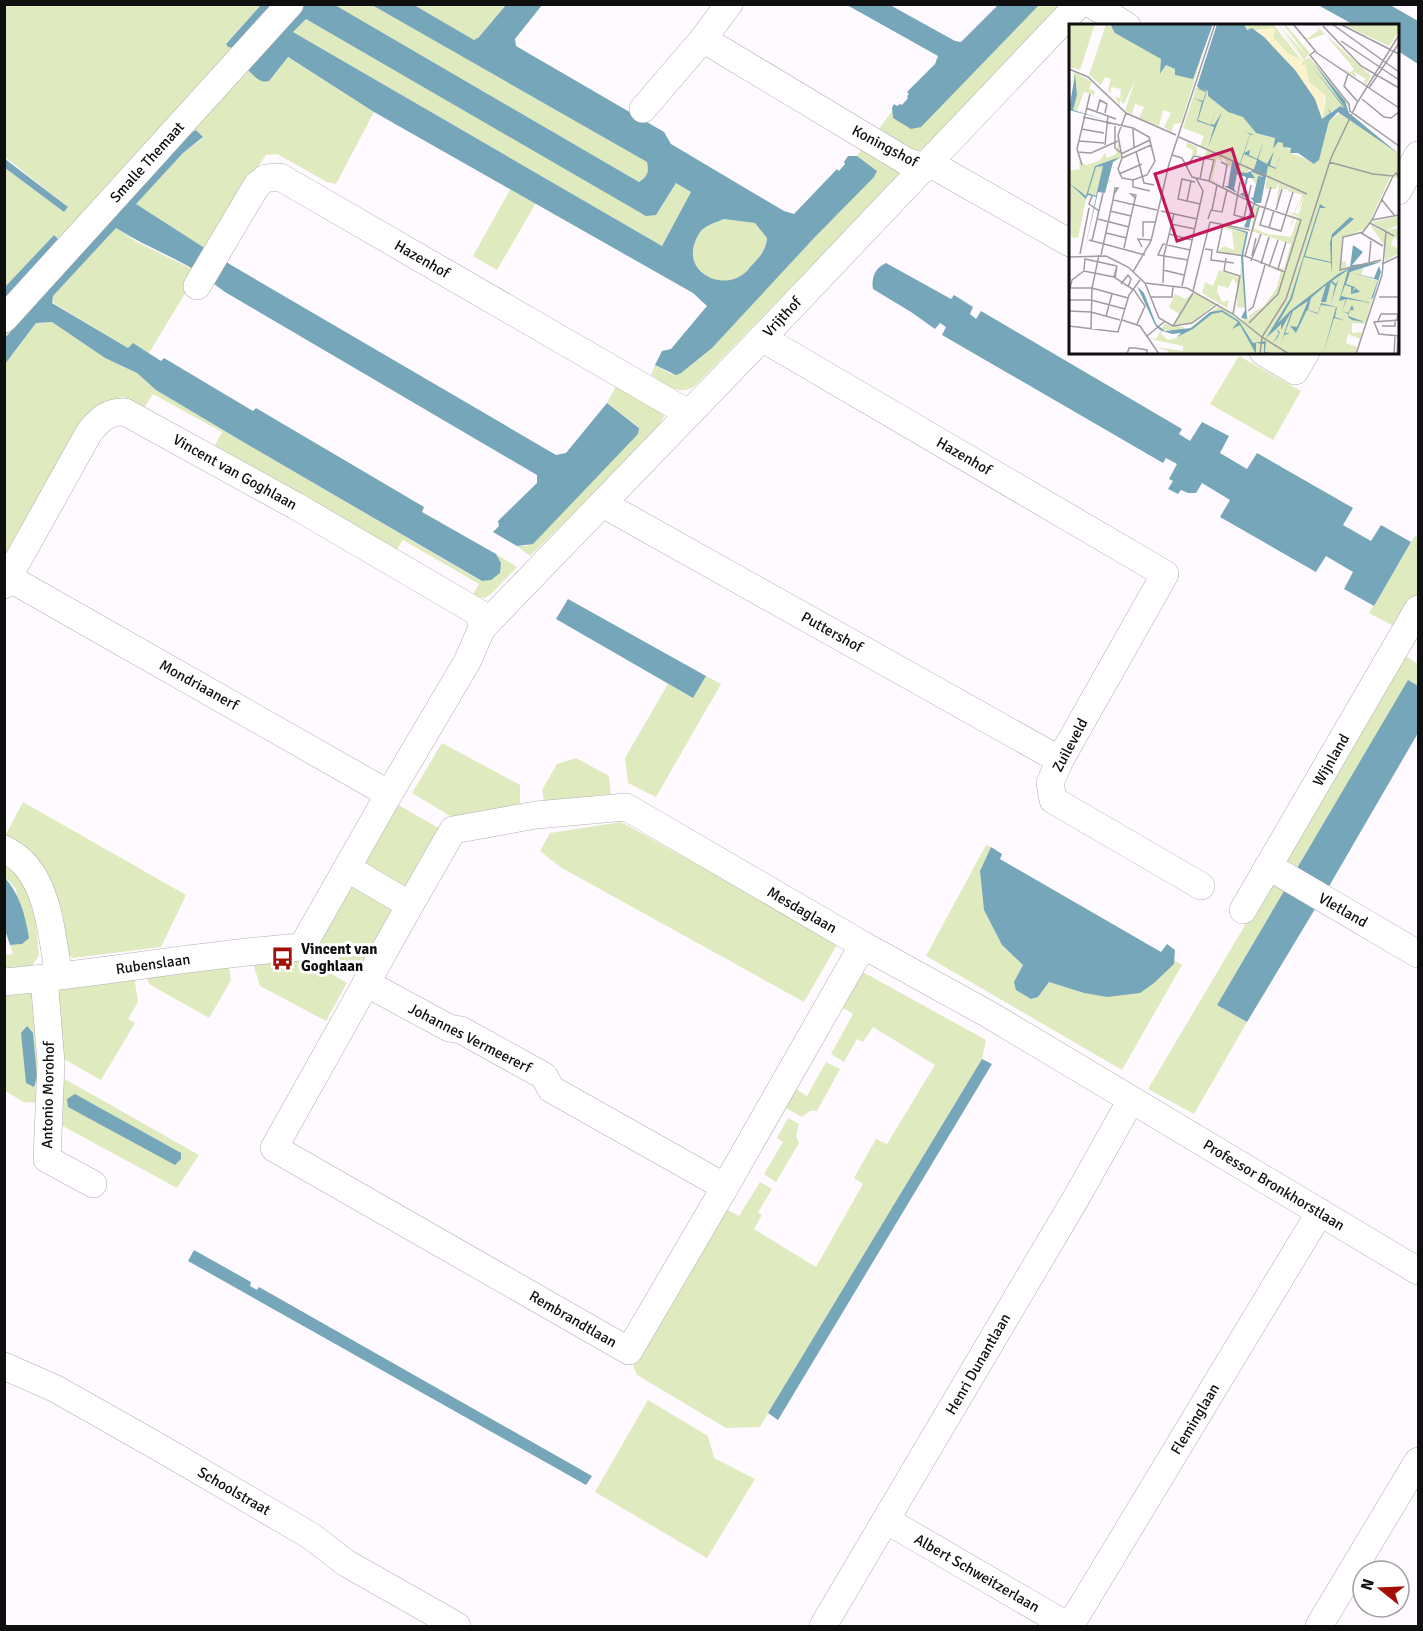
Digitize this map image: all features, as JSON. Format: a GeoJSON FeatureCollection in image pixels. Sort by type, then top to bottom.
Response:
{"type":"FeatureCollection","features":[{"type":"Feature","properties":{"kind":"street","name":"Smalle Themaat"},"geometry":{"type":"LineString","coordinates":[[4,319],[290,4]]}},
{"type":"Feature","properties":{"kind":"street"},"geometry":{"type":"LineString","coordinates":[[643,109],[703,39],[729,4]]}},
{"type":"Feature","properties":{"kind":"street","name":"Vrijthof"},"geometry":{"type":"LineString","coordinates":[[482,628],[762,338],[1078,4]]}},
{"type":"Feature","properties":{"kind":"street"},"geometry":{"type":"LineString","coordinates":[[1091,4],[1124,24]]}},
{"type":"Feature","properties":{"kind":"street","name":"Koningshof"},"geometry":{"type":"LineString","coordinates":[[703,39],[906,161],[923,167],[936,167],[1069,242]]}},
{"type":"Feature","properties":{"kind":"street"},"geometry":{"type":"LineString","coordinates":[[1399,186],[1419,154]]}},
{"type":"Feature","properties":{"kind":"street","name":"Hazenhof"},"geometry":{"type":"LineString","coordinates":[[197,286],[256,185],[266,178],[280,177],[688,413]]}},
{"type":"Feature","properties":{"kind":"street","name":"Hazenhof"},"geometry":{"type":"LineString","coordinates":[[762,338],[1166,574]]}},
{"type":"Feature","properties":{"kind":"street"},"geometry":{"type":"LineString","coordinates":[[1271,354],[1301,362]]}},
{"type":"Feature","properties":{"kind":"street","name":"Vincent van Goghlaan"},"geometry":{"type":"LineString","coordinates":[[7,581],[90,431],[104,416],[116,411],[126,412],[296,506],[479,613],[482,628]]}},
{"type":"Feature","properties":{"kind":"street","name":"Puttershof"},"geometry":{"type":"LineString","coordinates":[[603,504],[1060,760]]}},
{"type":"Feature","properties":{"kind":"street","name":"Zuileveld"},"geometry":{"type":"LineString","coordinates":[[1166,574],[1060,760],[1050,783],[1053,800],[1201,886]]}},
{"type":"Feature","properties":{"kind":"street","name":"Mondriaanerf"},"geometry":{"type":"LineString","coordinates":[[7,581],[389,794]]}},
{"type":"Feature","properties":{"kind":"street","name":"Wijnland"},"geometry":{"type":"LineString","coordinates":[[1243,910],[1268,866],[1409,649],[1419,609]]}},
{"type":"Feature","properties":{"kind":"street"},"geometry":{"type":"LineString","coordinates":[[366,983],[410,904],[346,868],[467,662],[482,628]]}},
{"type":"Feature","properties":{"kind":"street","name":"Mesdaglaan"},"geometry":{"type":"LineString","coordinates":[[410,904],[453,830],[536,815],[626,807],[863,945],[988,1014],[1131,1100]]}},
{"type":"Feature","properties":{"kind":"street"},"geometry":{"type":"LineString","coordinates":[[4,849],[21,860],[37,882],[46,908],[52,976]]}},
{"type":"Feature","properties":{"kind":"street","name":"Vletland"},"geometry":{"type":"LineString","coordinates":[[1268,866],[1419,954]]}},
{"type":"Feature","properties":{"kind":"street","name":"Rubenslaan"},"geometry":{"type":"LineString","coordinates":[[4,982],[233,953],[302,947],[346,868]]}},
{"type":"Feature","properties":{"kind":"street","name":"Rembrandtlaan"},"geometry":{"type":"LineString","coordinates":[[366,983],[274,1148],[629,1351],[863,945]]}},
{"type":"Feature","properties":{"kind":"street","name":"Antonio Morohof"},"geometry":{"type":"LineString","coordinates":[[52,976],[47,1159],[93,1184]]}},
{"type":"Feature","properties":{"kind":"street","name":"Johannes Vermeererf"},"geometry":{"type":"LineString","coordinates":[[366,983],[449,1028],[461,1030],[544,1076],[551,1089],[725,1186]]}},
{"type":"Feature","properties":{"kind":"street","name":"Professor Bronkhorstlaan"},"geometry":{"type":"LineString","coordinates":[[1131,1100],[1419,1271]]}},
{"type":"Feature","properties":{"kind":"street","name":"Henri Dunantlaan"},"geometry":{"type":"LineString","coordinates":[[824,1626],[1079,1193],[1131,1100]]}},
{"type":"Feature","properties":{"kind":"street","name":"Fleminglaan"},"geometry":{"type":"LineString","coordinates":[[1069,1626],[1320,1212]]}},
{"type":"Feature","properties":{"kind":"street","name":"Schoolstraat"},"geometry":{"type":"LineString","coordinates":[[4,1366],[56,1389],[162,1449],[311,1536],[346,1563],[457,1626]]}},
{"type":"Feature","properties":{"kind":"street"},"geometry":{"type":"LineString","coordinates":[[1319,1626],[1419,1461]]}},
{"type":"Feature","properties":{"kind":"street","name":"Albert Schweitzerlaan"},"geometry":{"type":"LineString","coordinates":[[886,1520],[1069,1626]]}},
{"type":"Feature","properties":{"kind":"green space"},"geometry":{"type":"Polygon","coordinates":[[[5,5],[261,5],[226,43],[236,48],[269,81],[287,57],[374,112],[336,184],[327,182],[277,154],[266,155],[244,186],[210,252],[135,204],[183,153],[203,138],[196,130],[174,144],[5,338],[5,304],[59,240],[54,235],[5,287],[5,168],[64,212],[68,207],[5,157],[5,5]]]}},
{"type":"Feature","properties":{"kind":"green space"},"geometry":{"type":"Polygon","coordinates":[[[335,5],[372,5],[647,162],[648,174],[639,182],[335,5]]]}},
{"type":"Feature","properties":{"kind":"green space"},"geometry":{"type":"Polygon","coordinates":[[[414,5],[506,5],[474,40],[414,5]]]}},
{"type":"Feature","properties":{"kind":"green space"},"geometry":{"type":"Polygon","coordinates":[[[1039,5],[1059,5],[1059,11],[922,149],[915,152],[879,129],[892,111],[893,118],[1039,5]]]}},
{"type":"Feature","properties":{"kind":"green space"},"geometry":{"type":"Polygon","coordinates":[[[306,19],[656,215],[676,183],[691,192],[662,246],[293,32],[306,19]]]}},
{"type":"Feature","properties":{"kind":"green space"},"geometry":{"type":"Polygon","coordinates":[[[865,144],[900,168],[900,175],[695,386],[678,390],[651,375],[655,365],[671,374],[814,238],[877,171],[857,156],[865,144]]]}},
{"type":"Feature","properties":{"kind":"green space"},"geometry":{"type":"Polygon","coordinates":[[[511,188],[536,203],[497,270],[473,256],[511,188]]]}},
{"type":"Feature","properties":{"kind":"green space"},"geometry":{"type":"Polygon","coordinates":[[[724,219],[755,223],[767,238],[762,253],[746,272],[725,281],[715,280],[700,271],[693,255],[695,243],[702,230],[724,219]]]}},
{"type":"Feature","properties":{"kind":"green space"},"geometry":{"type":"Polygon","coordinates":[[[116,228],[137,242],[198,272],[149,353],[133,344],[128,348],[52,302],[53,296],[116,228]]]}},
{"type":"Feature","properties":{"kind":"green space"},"geometry":{"type":"Polygon","coordinates":[[[52,322],[105,358],[137,373],[156,390],[481,581],[501,563],[496,554],[517,567],[485,598],[472,596],[479,584],[403,540],[396,551],[214,447],[222,432],[153,394],[144,408],[123,397],[103,403],[5,561],[5,364],[36,323],[52,322]]]}},
{"type":"Feature","properties":{"kind":"green space"},"geometry":{"type":"Polygon","coordinates":[[[1239,356],[1301,391],[1273,440],[1210,404],[1239,356]]]}},
{"type":"Feature","properties":{"kind":"green space"},"geometry":{"type":"Polygon","coordinates":[[[617,384],[657,407],[664,416],[654,434],[530,556],[517,546],[527,546],[639,427],[607,403],[617,384]]]}},
{"type":"Feature","properties":{"kind":"green space"},"geometry":{"type":"Polygon","coordinates":[[[1415,536],[1418,538],[1418,595],[1399,629],[1369,613],[1415,536]]]}},
{"type":"Feature","properties":{"kind":"green space"},"geometry":{"type":"Polygon","coordinates":[[[1402,654],[1418,664],[1418,686],[1408,681],[1296,870],[1281,862],[1402,654]]]}},
{"type":"Feature","properties":{"kind":"green space"},"geometry":{"type":"Polygon","coordinates":[[[706,676],[721,684],[656,797],[628,783],[625,758],[668,684],[693,698],[706,676]]]}},
{"type":"Feature","properties":{"kind":"green space"},"geometry":{"type":"Polygon","coordinates":[[[442,743],[520,785],[520,807],[455,819],[412,793],[442,743]]]}},
{"type":"Feature","properties":{"kind":"green space"},"geometry":{"type":"Polygon","coordinates":[[[576,758],[609,776],[611,794],[544,801],[542,790],[557,764],[576,758]]]}},
{"type":"Feature","properties":{"kind":"green space"},"geometry":{"type":"Polygon","coordinates":[[[23,802],[186,895],[161,947],[73,958],[67,954],[5,836],[23,802]]]}},
{"type":"Feature","properties":{"kind":"green space"},"geometry":{"type":"Polygon","coordinates":[[[393,802],[444,831],[406,898],[354,868],[393,802]]]}},
{"type":"Feature","properties":{"kind":"green space"},"geometry":{"type":"Polygon","coordinates":[[[621,822],[838,943],[804,1002],[560,867],[540,851],[550,833],[621,822]]]}},
{"type":"Feature","properties":{"kind":"green space"},"geometry":{"type":"Polygon","coordinates":[[[986,845],[991,847],[980,871],[984,910],[1002,945],[1023,965],[1015,982],[1017,990],[1032,999],[1038,997],[1049,982],[1084,993],[1107,997],[1174,964],[1174,960],[1182,965],[1122,1070],[926,956],[986,845]]]}},
{"type":"Feature","properties":{"kind":"green space"},"geometry":{"type":"Polygon","coordinates":[[[4,862],[25,878],[34,904],[39,955],[32,966],[5,970],[5,955],[13,954],[10,945],[22,944],[16,889],[5,877],[4,862]]]}},
{"type":"Feature","properties":{"kind":"green space"},"geometry":{"type":"Polygon","coordinates":[[[349,877],[400,905],[363,973],[311,943],[349,877]]]}},
{"type":"Feature","properties":{"kind":"green space"},"geometry":{"type":"Polygon","coordinates":[[[1270,883],[1284,891],[1217,1005],[1247,1022],[1194,1114],[1148,1089],[1270,883]]]}},
{"type":"Feature","properties":{"kind":"green space"},"geometry":{"type":"Polygon","coordinates":[[[304,958],[347,983],[326,1021],[260,986],[252,960],[304,958]]]}},
{"type":"Feature","properties":{"kind":"green space"},"geometry":{"type":"Polygon","coordinates":[[[228,963],[231,980],[209,1018],[149,984],[147,975],[228,963]]]}},
{"type":"Feature","properties":{"kind":"green space"},"geometry":{"type":"Polygon","coordinates":[[[861,971],[986,1040],[982,1059],[760,1427],[726,1428],[637,1375],[633,1366],[726,1209],[739,1216],[760,1182],[772,1189],[758,1212],[762,1215],[754,1229],[816,1267],[863,1184],[854,1178],[876,1139],[887,1144],[935,1065],[873,1027],[863,1042],[857,1039],[844,1062],[831,1054],[853,1014],[840,1006],[861,971]]]}},
{"type":"Feature","properties":{"kind":"green space"},"geometry":{"type":"Polygon","coordinates":[[[134,975],[138,1002],[128,1019],[135,1023],[101,1080],[62,1058],[58,993],[66,983],[134,975]]]}},
{"type":"Feature","properties":{"kind":"green space"},"geometry":{"type":"Polygon","coordinates":[[[38,993],[41,1103],[24,1102],[5,1091],[5,996],[38,993]]]}},
{"type":"Feature","properties":{"kind":"green space"},"geometry":{"type":"Polygon","coordinates":[[[826,1062],[840,1069],[817,1111],[810,1111],[802,1117],[786,1108],[796,1089],[807,1096],[826,1062]]]}},
{"type":"Feature","properties":{"kind":"green space"},"geometry":{"type":"Polygon","coordinates":[[[63,1078],[199,1155],[177,1188],[59,1124],[63,1078]]]}},
{"type":"Feature","properties":{"kind":"green space"},"geometry":{"type":"Polygon","coordinates":[[[788,1118],[799,1124],[796,1136],[799,1143],[776,1182],[764,1174],[783,1142],[777,1138],[788,1118]]]}},
{"type":"Feature","properties":{"kind":"green space"},"geometry":{"type":"Polygon","coordinates":[[[648,1400],[708,1436],[714,1458],[755,1479],[707,1558],[595,1492],[648,1400]]]}},
{"type":"Feature","properties":{"kind":"water"},"geometry":{"type":"Polygon","coordinates":[[[261,5],[279,5],[236,48],[228,47],[226,44],[261,5]]]}},
{"type":"Feature","properties":{"kind":"water"},"geometry":{"type":"Polygon","coordinates":[[[302,5],[335,5],[639,182],[647,174],[647,162],[372,5],[414,5],[474,40],[506,5],[542,5],[515,39],[516,46],[664,132],[671,144],[784,211],[794,214],[837,169],[839,171],[848,156],[857,156],[877,171],[874,177],[712,348],[676,375],[655,365],[662,351],[671,349],[707,306],[693,293],[374,112],[288,57],[269,81],[259,80],[247,69],[302,5]],[[306,19],[293,32],[662,246],[691,192],[676,183],[656,215],[646,216],[306,19]],[[724,219],[702,230],[695,243],[693,255],[700,271],[707,276],[725,281],[746,272],[762,253],[767,238],[755,223],[724,219]]]}},
{"type":"Feature","properties":{"kind":"water"},"geometry":{"type":"Polygon","coordinates":[[[847,5],[890,5],[955,41],[961,42],[996,5],[1039,5],[921,127],[911,129],[893,118],[892,108],[894,104],[902,105],[908,98],[907,92],[935,64],[938,56],[847,5]]]}},
{"type":"Feature","properties":{"kind":"water"},"geometry":{"type":"Polygon","coordinates":[[[1318,5],[1390,5],[1418,21],[1418,64],[1399,52],[1399,24],[1352,24],[1318,5]]]}},
{"type":"Feature","properties":{"kind":"water"},"geometry":{"type":"Polygon","coordinates":[[[196,130],[203,137],[183,153],[136,204],[231,265],[556,455],[566,453],[607,403],[639,428],[638,434],[533,544],[517,546],[493,532],[499,526],[498,521],[537,483],[537,475],[225,292],[195,270],[116,228],[53,296],[52,303],[128,348],[133,343],[161,361],[164,358],[253,411],[256,408],[424,507],[422,512],[496,554],[501,563],[500,573],[491,580],[482,581],[250,446],[156,390],[137,373],[105,358],[52,322],[36,323],[5,364],[5,338],[174,144],[196,130]]]}},
{"type":"Feature","properties":{"kind":"water"},"geometry":{"type":"Polygon","coordinates":[[[5,159],[68,207],[64,212],[5,168],[5,159]]]}},
{"type":"Feature","properties":{"kind":"water"},"geometry":{"type":"Polygon","coordinates":[[[54,235],[59,240],[5,304],[5,287],[54,235]]]}},
{"type":"Feature","properties":{"kind":"water"},"geometry":{"type":"Polygon","coordinates":[[[886,263],[951,299],[954,295],[973,307],[970,314],[976,319],[981,311],[1182,429],[1179,434],[1190,441],[1202,422],[1229,436],[1220,453],[1247,469],[1257,453],[1353,508],[1343,525],[1371,541],[1381,525],[1411,542],[1374,606],[1344,589],[1353,572],[1326,556],[1316,572],[1220,517],[1230,500],[1202,483],[1196,493],[1181,490],[1178,494],[1168,489],[1173,481],[1169,479],[1177,464],[1166,458],[1163,463],[942,335],[946,327],[940,323],[935,329],[873,289],[875,274],[886,263]]]}},
{"type":"Feature","properties":{"kind":"water"},"geometry":{"type":"Polygon","coordinates":[[[568,599],[706,676],[693,698],[556,619],[568,599]]]}},
{"type":"Feature","properties":{"kind":"water"},"geometry":{"type":"Polygon","coordinates":[[[1408,680],[1418,686],[1418,733],[1328,888],[1296,870],[1408,680]]]}},
{"type":"Feature","properties":{"kind":"water"},"geometry":{"type":"Polygon","coordinates":[[[991,847],[1002,854],[1000,859],[1161,952],[1167,944],[1175,950],[1174,964],[1140,993],[1107,997],[1084,993],[1049,982],[1038,997],[1031,999],[1016,990],[1014,982],[1023,965],[1002,945],[984,910],[980,871],[991,847]]]}},
{"type":"Feature","properties":{"kind":"water"},"geometry":{"type":"Polygon","coordinates":[[[4,877],[14,890],[24,913],[29,938],[22,944],[10,945],[5,930],[4,877]]]}},
{"type":"Feature","properties":{"kind":"water"},"geometry":{"type":"Polygon","coordinates":[[[1284,891],[1315,909],[1247,1022],[1217,1005],[1284,891]]]}},
{"type":"Feature","properties":{"kind":"water"},"geometry":{"type":"Polygon","coordinates":[[[27,1026],[33,1033],[37,1077],[34,1087],[26,1083],[21,1033],[27,1026]]]}},
{"type":"Feature","properties":{"kind":"water"},"geometry":{"type":"Polygon","coordinates":[[[982,1059],[992,1064],[778,1420],[768,1413],[982,1059]]]}},
{"type":"Feature","properties":{"kind":"water"},"geometry":{"type":"Polygon","coordinates":[[[75,1094],[181,1153],[181,1159],[175,1165],[68,1107],[67,1099],[75,1094]]]}},
{"type":"Feature","properties":{"kind":"water"},"geometry":{"type":"Polygon","coordinates":[[[194,1250],[251,1282],[250,1286],[257,1290],[259,1287],[592,1476],[586,1485],[188,1261],[194,1250]]]}},
{"type":"Feature","properties":{"kind":"place","name":"Vincent van Goghlaan"},"geometry":{"type":"Point","coordinates":[283,958]}}]}
